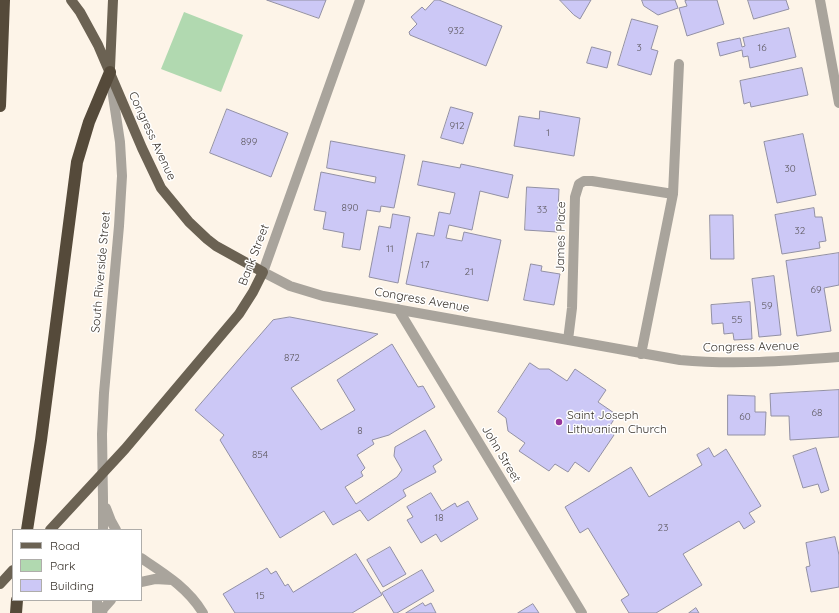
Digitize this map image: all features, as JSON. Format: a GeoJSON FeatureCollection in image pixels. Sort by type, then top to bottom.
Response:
{"type":"FeatureCollection","features":[{"type":"Feature","properties":{"kind":"highway"},"geometry":{"type":"LineString","coordinates":[[0,106],[4,1]]}},
{"type":"Feature","properties":{"kind":"highway"},"geometry":{"type":"LineString","coordinates":[[27,529],[41,440],[77,162],[89,122],[110,72]]}},
{"type":"Feature","properties":{"kind":"highway"},"geometry":{"type":"LineString","coordinates":[[16,613],[17,601]]}},
{"type":"Feature","properties":{"kind":"main road","name":"Congress Avenue"},"geometry":{"type":"LineString","coordinates":[[71,0],[88,26],[110,72],[153,174],[161,188],[189,222],[207,239],[216,246],[263,272]]}},
{"type":"Feature","properties":{"kind":"main road"},"geometry":{"type":"LineString","coordinates":[[110,72],[113,0]]}},
{"type":"Feature","properties":{"kind":"main road","name":"Bank Street"},"geometry":{"type":"LineString","coordinates":[[51,529],[102,475],[239,314],[253,292],[263,272]]}},
{"type":"Feature","properties":{"kind":"main road"},"geometry":{"type":"LineString","coordinates":[[0,584],[12,571]]}},
{"type":"Feature","properties":{"kind":"street","name":"Bank Street"},"geometry":{"type":"LineString","coordinates":[[263,272],[360,0]]}},
{"type":"Feature","properties":{"kind":"street"},"geometry":{"type":"LineString","coordinates":[[820,0],[839,103]]}},
{"type":"Feature","properties":{"kind":"street"},"geometry":{"type":"LineString","coordinates":[[641,354],[673,194],[678,64]]}},
{"type":"Feature","properties":{"kind":"street","name":"South Riverside Street"},"geometry":{"type":"LineString","coordinates":[[103,529],[102,475],[104,393],[122,176],[120,142],[110,72]]}},
{"type":"Feature","properties":{"kind":"street","name":"James Place"},"geometry":{"type":"LineString","coordinates":[[568,340],[572,308],[575,197],[578,184],[584,181],[592,181],[673,194]]}},
{"type":"Feature","properties":{"kind":"street","name":"Congress Avenue"},"geometry":{"type":"LineString","coordinates":[[263,272],[290,286],[323,296],[680,360],[715,363],[748,363],[839,357]]}},
{"type":"Feature","properties":{"kind":"street","name":"John Street"},"geometry":{"type":"LineString","coordinates":[[398,309],[582,613]]}},
{"type":"Feature","properties":{"kind":"street"},"geometry":{"type":"LineString","coordinates":[[103,499],[115,529]]}},
{"type":"Feature","properties":{"kind":"street"},"geometry":{"type":"LineString","coordinates":[[142,559],[174,580],[190,595],[204,613]]}},
{"type":"Feature","properties":{"kind":"street"},"geometry":{"type":"LineString","coordinates":[[142,582],[155,579],[174,580]]}},
{"type":"Feature","properties":{"kind":"street"},"geometry":{"type":"LineString","coordinates":[[96,613],[98,601]]}},
{"type":"Feature","properties":{"kind":"street"},"geometry":{"type":"LineString","coordinates":[[102,613],[110,601]]}},
{"type":"Feature","properties":{"kind":"green space"},"geometry":{"type":"Polygon","coordinates":[[[184,12],[243,35],[221,92],[161,69],[184,12]]]}},
{"type":"Feature","properties":{"kind":"building"},"geometry":{"type":"Polygon","coordinates":[[[267,0],[326,0],[319,18],[267,0]]]}},
{"type":"Feature","properties":{"kind":"building"},"geometry":{"type":"Polygon","coordinates":[[[435,0],[439,0],[502,26],[486,66],[410,35],[409,32],[417,24],[411,17],[422,7],[425,10],[435,0]]]}},
{"type":"Feature","properties":{"kind":"building"},"geometry":{"type":"Polygon","coordinates":[[[560,0],[591,0],[580,19],[574,15],[560,0]]]}},
{"type":"Feature","properties":{"kind":"building"},"geometry":{"type":"Polygon","coordinates":[[[642,0],[675,0],[678,8],[658,15],[644,6],[642,0]]]}},
{"type":"Feature","properties":{"kind":"building"},"geometry":{"type":"Polygon","coordinates":[[[717,0],[724,24],[687,36],[679,8],[687,6],[685,1],[717,0]]]}},
{"type":"Feature","properties":{"kind":"building"},"geometry":{"type":"Polygon","coordinates":[[[748,0],[786,0],[789,9],[754,19],[748,0]]]}},
{"type":"Feature","properties":{"kind":"building"},"geometry":{"type":"Polygon","coordinates":[[[632,19],[658,26],[651,49],[658,51],[651,75],[618,65],[632,19]]]}},
{"type":"Feature","properties":{"kind":"building"},"geometry":{"type":"Polygon","coordinates":[[[789,28],[796,57],[750,68],[748,56],[743,57],[742,50],[720,56],[717,43],[740,38],[742,47],[745,46],[743,38],[789,28]]]}},
{"type":"Feature","properties":{"kind":"building"},"geometry":{"type":"Polygon","coordinates":[[[592,47],[611,52],[607,68],[587,63],[592,47]]]}},
{"type":"Feature","properties":{"kind":"building"},"geometry":{"type":"Polygon","coordinates":[[[802,68],[808,95],[751,107],[750,102],[744,104],[740,81],[802,68]]]}},
{"type":"Feature","properties":{"kind":"building"},"geometry":{"type":"Polygon","coordinates":[[[451,107],[473,113],[463,144],[441,138],[451,107]]]}},
{"type":"Feature","properties":{"kind":"building"},"geometry":{"type":"Polygon","coordinates":[[[227,109],[288,133],[271,177],[210,153],[227,109]]]}},
{"type":"Feature","properties":{"kind":"building"},"geometry":{"type":"Polygon","coordinates":[[[540,111],[580,118],[574,156],[514,146],[519,116],[539,119],[540,111]]]}},
{"type":"Feature","properties":{"kind":"building"},"geometry":{"type":"Polygon","coordinates":[[[803,134],[816,195],[777,203],[764,142],[803,134]]]}},
{"type":"Feature","properties":{"kind":"building"},"geometry":{"type":"Polygon","coordinates":[[[331,141],[405,155],[394,208],[381,206],[380,212],[367,210],[360,250],[342,247],[344,233],[323,229],[326,212],[314,210],[321,172],[375,183],[376,177],[327,168],[331,141]]]}},
{"type":"Feature","properties":{"kind":"building"},"geometry":{"type":"Polygon","coordinates":[[[423,161],[460,168],[461,164],[513,175],[508,198],[480,191],[472,230],[449,225],[446,238],[462,241],[464,232],[501,240],[488,301],[406,284],[417,233],[434,236],[439,212],[450,214],[455,193],[418,185],[423,161]]]}},
{"type":"Feature","properties":{"kind":"building"},"geometry":{"type":"Polygon","coordinates":[[[527,187],[559,189],[557,232],[525,230],[527,187]]]}},
{"type":"Feature","properties":{"kind":"building"},"geometry":{"type":"Polygon","coordinates":[[[814,208],[815,217],[822,217],[826,241],[819,242],[820,248],[782,254],[775,215],[814,208]]]}},
{"type":"Feature","properties":{"kind":"building"},"geometry":{"type":"Polygon","coordinates":[[[393,214],[410,217],[398,283],[369,277],[379,226],[390,228],[393,214]]]}},
{"type":"Feature","properties":{"kind":"building"},"geometry":{"type":"Polygon","coordinates":[[[710,215],[733,215],[734,259],[711,259],[710,215]]]}},
{"type":"Feature","properties":{"kind":"building"},"geometry":{"type":"Polygon","coordinates":[[[839,253],[839,285],[824,288],[831,331],[797,336],[786,261],[839,253]]]}},
{"type":"Feature","properties":{"kind":"building"},"geometry":{"type":"Polygon","coordinates":[[[531,264],[542,266],[541,271],[560,274],[554,305],[524,300],[531,264]]]}},
{"type":"Feature","properties":{"kind":"building"},"geometry":{"type":"Polygon","coordinates":[[[774,276],[781,335],[759,337],[752,279],[774,276]]]}},
{"type":"Feature","properties":{"kind":"building"},"geometry":{"type":"Polygon","coordinates":[[[750,302],[752,339],[734,340],[733,333],[724,334],[723,323],[712,324],[711,305],[750,302]]]}},
{"type":"Feature","properties":{"kind":"building"},"geometry":{"type":"Polygon","coordinates":[[[290,317],[378,334],[291,388],[321,430],[355,410],[337,380],[392,344],[418,387],[423,386],[435,407],[389,435],[372,440],[374,444],[357,455],[365,468],[361,472],[363,476],[345,487],[356,504],[397,477],[402,470],[394,456],[395,447],[425,430],[442,460],[433,466],[436,472],[403,490],[406,496],[368,521],[360,510],[333,525],[324,511],[280,538],[220,440],[224,435],[195,410],[273,320],[290,317]]]}},
{"type":"Feature","properties":{"kind":"building","name":"Saint Joseph Lithuanian Church"},"geometry":{"type":"Polygon","coordinates":[[[530,363],[539,369],[549,369],[567,381],[575,369],[606,390],[598,402],[617,415],[609,427],[614,435],[589,472],[575,462],[568,472],[555,464],[549,471],[519,451],[525,443],[508,431],[506,418],[498,412],[530,363]]]}},
{"type":"Feature","properties":{"kind":"building"},"geometry":{"type":"Polygon","coordinates":[[[839,390],[839,437],[790,440],[789,416],[771,416],[770,394],[839,390]]]}},
{"type":"Feature","properties":{"kind":"building"},"geometry":{"type":"Polygon","coordinates":[[[728,395],[755,396],[755,412],[766,412],[765,435],[728,435],[728,395]]]}},
{"type":"Feature","properties":{"kind":"building"},"geometry":{"type":"Polygon","coordinates":[[[709,448],[714,457],[726,449],[761,506],[749,513],[755,522],[744,529],[739,521],[683,554],[702,585],[656,613],[629,613],[621,600],[629,595],[588,528],[580,533],[565,507],[631,467],[649,497],[702,465],[697,455],[709,448]]]}},
{"type":"Feature","properties":{"kind":"building"},"geometry":{"type":"Polygon","coordinates":[[[816,448],[829,490],[821,493],[818,484],[803,488],[793,456],[816,448]]]}},
{"type":"Feature","properties":{"kind":"building"},"geometry":{"type":"Polygon","coordinates":[[[431,493],[442,511],[455,503],[457,507],[468,501],[478,519],[441,542],[436,534],[421,543],[407,520],[413,517],[407,507],[431,493]]]}},
{"type":"Feature","properties":{"kind":"building"},"geometry":{"type":"Polygon","coordinates":[[[835,537],[839,555],[839,587],[811,592],[806,567],[810,566],[806,543],[835,537]]]}},
{"type":"Feature","properties":{"kind":"building"},"geometry":{"type":"Polygon","coordinates":[[[390,547],[406,574],[383,587],[367,560],[390,547]]]}},
{"type":"Feature","properties":{"kind":"building"},"geometry":{"type":"Polygon","coordinates":[[[356,554],[382,595],[352,613],[235,613],[223,594],[267,568],[271,574],[276,571],[285,586],[288,584],[293,592],[356,554]]]}},
{"type":"Feature","properties":{"kind":"building"},"geometry":{"type":"Polygon","coordinates":[[[422,570],[434,591],[397,613],[394,613],[382,593],[422,570]]]}},
{"type":"Feature","properties":{"kind":"building"},"geometry":{"type":"Polygon","coordinates":[[[423,603],[425,606],[431,603],[436,613],[406,613],[423,603]]]}},
{"type":"Feature","properties":{"kind":"building"},"geometry":{"type":"Polygon","coordinates":[[[533,604],[539,613],[518,613],[533,604]]]}},
{"type":"Feature","properties":{"kind":"building"},"geometry":{"type":"Polygon","coordinates":[[[696,608],[699,613],[689,613],[696,608]]]}},
{"type":"Feature","properties":{"kind":"place","name":"Saint Joseph Lithuanian Church"},"geometry":{"type":"Point","coordinates":[559,422]}}]}
